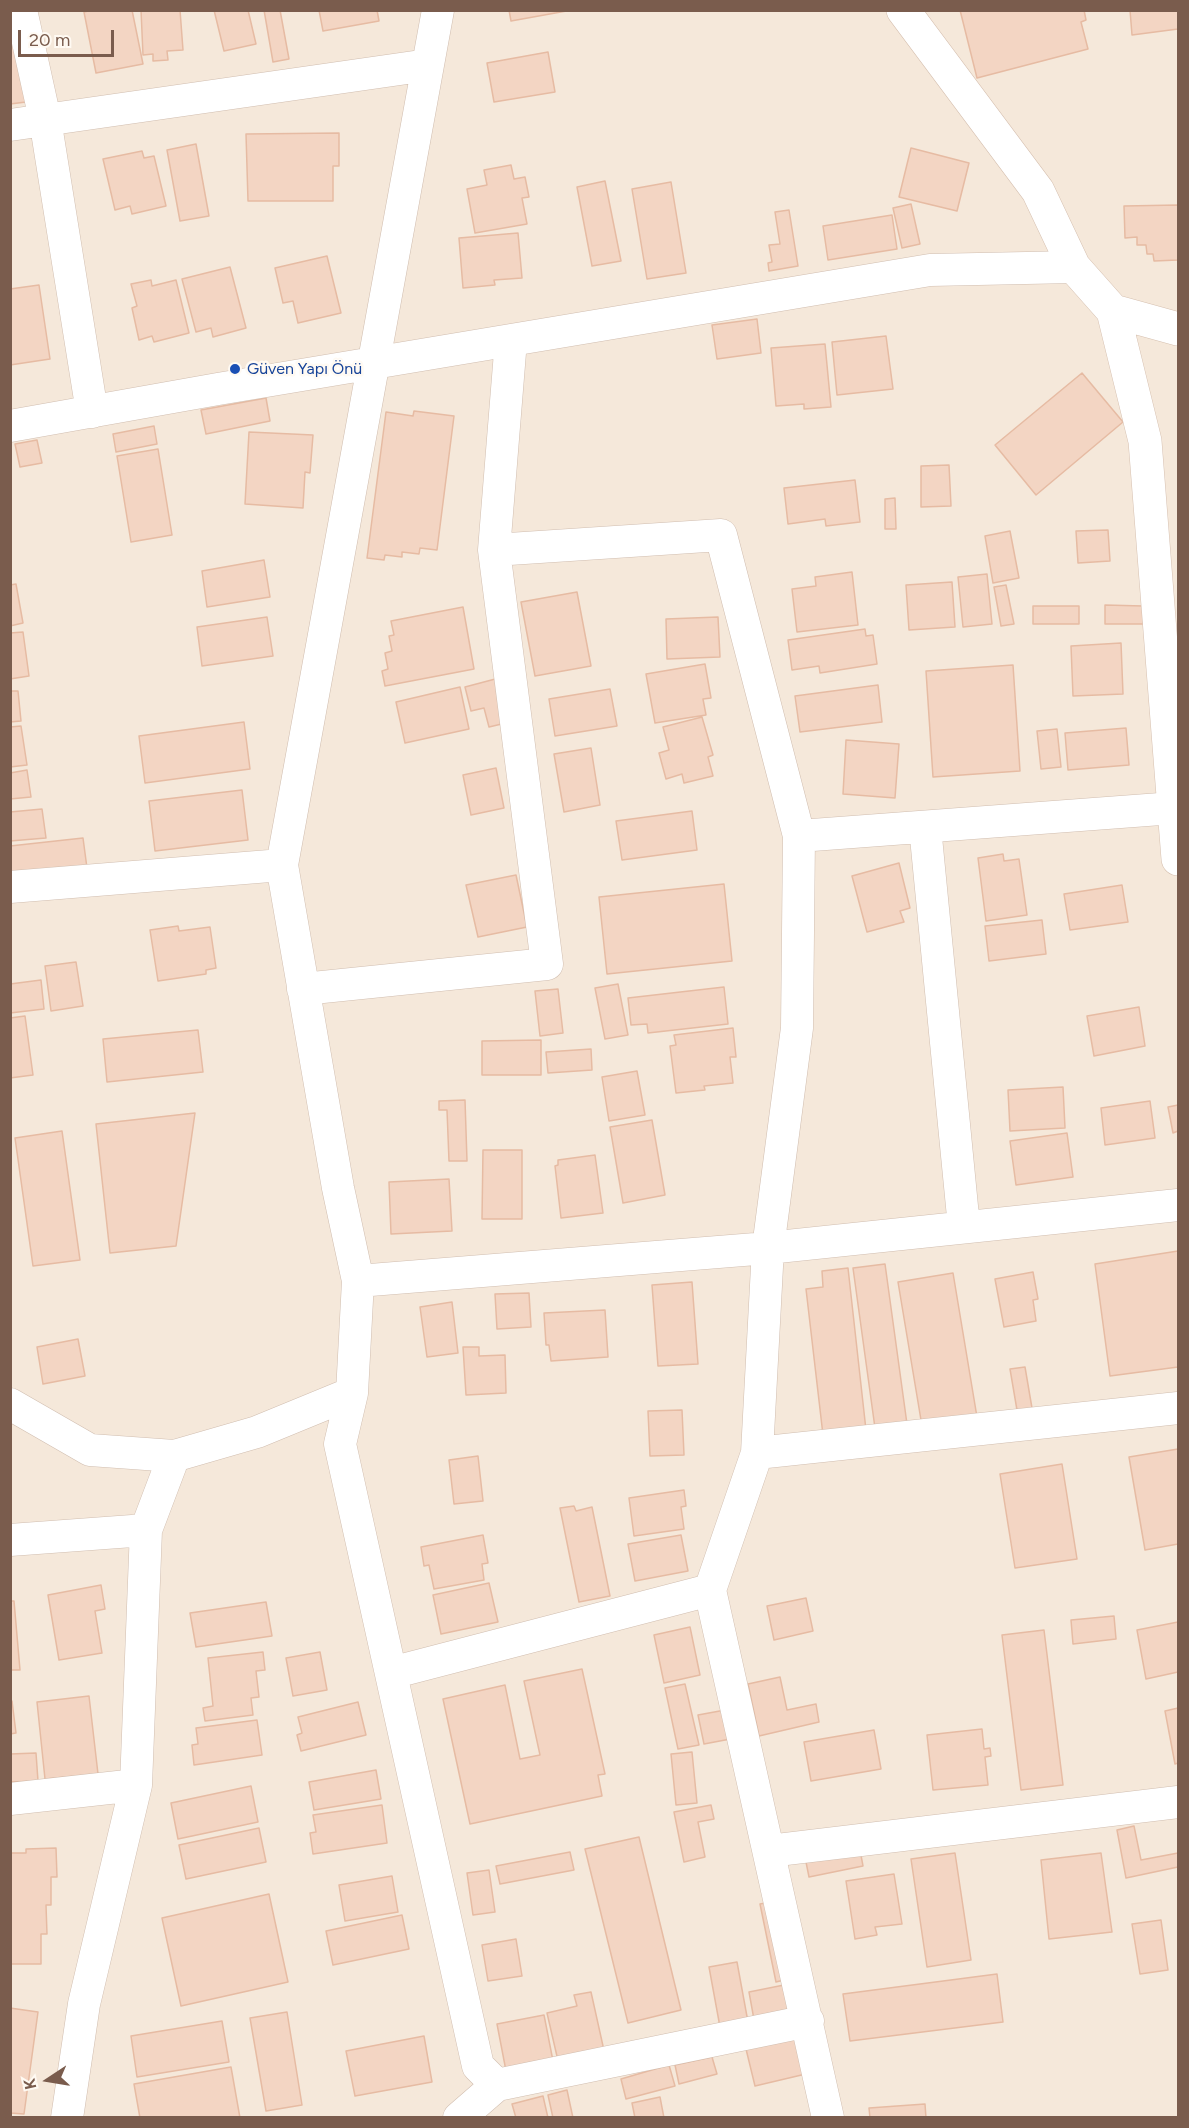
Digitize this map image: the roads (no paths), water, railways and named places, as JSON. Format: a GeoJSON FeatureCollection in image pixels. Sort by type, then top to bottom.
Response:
{"type":"FeatureCollection","features":[{"type":"Feature","properties":{"kind":"street"},"geometry":{"type":"LineString","coordinates":[[21,10],[45,119],[92,411]]}},
{"type":"Feature","properties":{"kind":"street"},"geometry":{"type":"LineString","coordinates":[[438,10],[282,865],[358,1281],[352,1393],[340,1444],[478,2066],[497,2085]]}},
{"type":"Feature","properties":{"kind":"street"},"geometry":{"type":"LineString","coordinates":[[903,10],[1038,191],[1074,267],[1113,311],[1145,441],[1178,851]]}},
{"type":"Feature","properties":{"kind":"street"},"geometry":{"type":"LineString","coordinates":[[10,125],[429,65]]}},
{"type":"Feature","properties":{"kind":"street"},"geometry":{"type":"LineString","coordinates":[[10,426],[930,270],[1074,267]]}},
{"type":"Feature","properties":{"kind":"street"},"geometry":{"type":"LineString","coordinates":[[1113,311],[1179,328]]}},
{"type":"Feature","properties":{"kind":"street"},"geometry":{"type":"LineString","coordinates":[[303,989],[547,964],[494,550],[512,340]]}},
{"type":"Feature","properties":{"kind":"street"},"geometry":{"type":"LineString","coordinates":[[494,550],[722,535],[799,836],[797,1028],[768,1248],[757,1453],[710,1590],[828,2118]]}},
{"type":"Feature","properties":{"kind":"street"},"geometry":{"type":"LineString","coordinates":[[799,836],[1174,808]]}},
{"type":"Feature","properties":{"kind":"street"},"geometry":{"type":"LineString","coordinates":[[925,827],[964,1227]]}},
{"type":"Feature","properties":{"kind":"street"},"geometry":{"type":"LineString","coordinates":[[10,887],[282,865]]}},
{"type":"Feature","properties":{"kind":"street"},"geometry":{"type":"LineString","coordinates":[[358,1281],[768,1248],[1179,1205]]}},
{"type":"Feature","properties":{"kind":"street"},"geometry":{"type":"LineString","coordinates":[[10,1404],[90,1450],[174,1456],[257,1432],[352,1393]]}},
{"type":"Feature","properties":{"kind":"street"},"geometry":{"type":"LineString","coordinates":[[757,1453],[1179,1408]]}},
{"type":"Feature","properties":{"kind":"street"},"geometry":{"type":"LineString","coordinates":[[67,2118],[84,2004],[136,1785],[146,1530],[174,1456]]}},
{"type":"Feature","properties":{"kind":"street"},"geometry":{"type":"LineString","coordinates":[[10,1540],[146,1530]]}},
{"type":"Feature","properties":{"kind":"street"},"geometry":{"type":"LineString","coordinates":[[391,1673],[710,1590]]}},
{"type":"Feature","properties":{"kind":"street"},"geometry":{"type":"LineString","coordinates":[[10,1799],[136,1785]]}},
{"type":"Feature","properties":{"kind":"street"},"geometry":{"type":"LineString","coordinates":[[770,1851],[1179,1802]]}},
{"type":"Feature","properties":{"kind":"street"},"geometry":{"type":"LineString","coordinates":[[459,2118],[497,2085],[808,2021]]}},
{"type":"Feature","properties":{"kind":"place","name":"Güven Yapı Önü"},"geometry":{"type":"Point","coordinates":[235,369]}}]}
